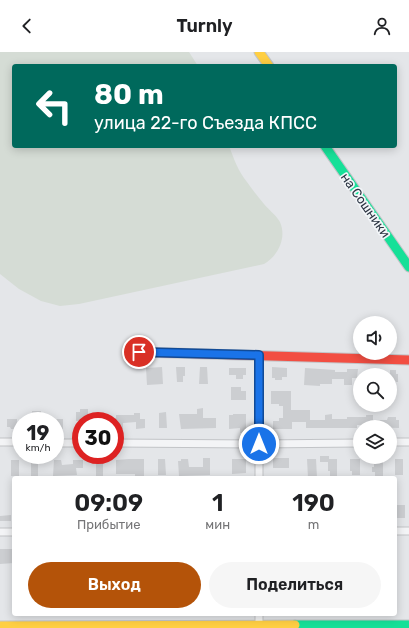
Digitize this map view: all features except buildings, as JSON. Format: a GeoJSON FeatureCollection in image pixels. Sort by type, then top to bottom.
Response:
{"type":"FeatureCollection","features":[{"type":"Feature","properties":{"kind":"street"},"geometry":{"type":"LineString","coordinates":[[259,52],[268,64]]}},
{"type":"Feature","properties":{"kind":"street","name":"на Сошники"},"geometry":{"type":"LineString","coordinates":[[326,148],[408,265]]}},
{"type":"Feature","properties":{"kind":"street"},"geometry":{"type":"LineString","coordinates":[[139,352],[409,360]]}},
{"type":"Feature","properties":{"kind":"street"},"geometry":{"type":"LineString","coordinates":[[259,355],[259,476]]}},
{"type":"Feature","properties":{"kind":"street"},"geometry":{"type":"LineString","coordinates":[[0,442],[12,442]]}},
{"type":"Feature","properties":{"kind":"street"},"geometry":{"type":"LineString","coordinates":[[397,442],[409,442]]}},
{"type":"Feature","properties":{"kind":"street"},"geometry":{"type":"LineString","coordinates":[[124,443],[353,443]]}},
{"type":"Feature","properties":{"kind":"street"},"geometry":{"type":"LineString","coordinates":[[397,531],[409,531]]}},
{"type":"Feature","properties":{"kind":"street"},"geometry":{"type":"LineString","coordinates":[[0,532],[12,532]]}},
{"type":"Feature","properties":{"kind":"street"},"geometry":{"type":"LineString","coordinates":[[259,616],[259,627]]}},
{"type":"Feature","properties":{"kind":"street"},"geometry":{"type":"LineString","coordinates":[[0,626],[259,627],[409,625]]}},
{"type":"Feature","properties":{"kind":"shaded area"},"geometry":{"type":"Polygon","coordinates":[[[0,52],[189,52],[197,64],[12,64],[12,148],[230,148],[241,174],[280,222],[282,228],[282,240],[277,251],[269,261],[264,264],[79,304],[60,306],[41,301],[19,289],[0,274],[0,52]]]}},
{"type":"Feature","properties":{"kind":"traffic: fast"},"geometry":{"type":"LineString","coordinates":[[326,148],[409,267]]}},
{"type":"Feature","properties":{"kind":"traffic: fast"},"geometry":{"type":"LineString","coordinates":[[295,625],[409,625]]}},
{"type":"Feature","properties":{"kind":"traffic: slow"},"geometry":{"type":"LineString","coordinates":[[259,52],[268,64]]}},
{"type":"Feature","properties":{"kind":"traffic: slow"},"geometry":{"type":"LineString","coordinates":[[0,626],[295,625]]}},
{"type":"Feature","properties":{"kind":"traffic: jam"},"geometry":{"type":"LineString","coordinates":[[139,352],[409,360]]}},
{"type":"Feature","properties":{"kind":"route"},"geometry":{"type":"LineString","coordinates":[[139,352],[259,355],[259,444]]}}]}
